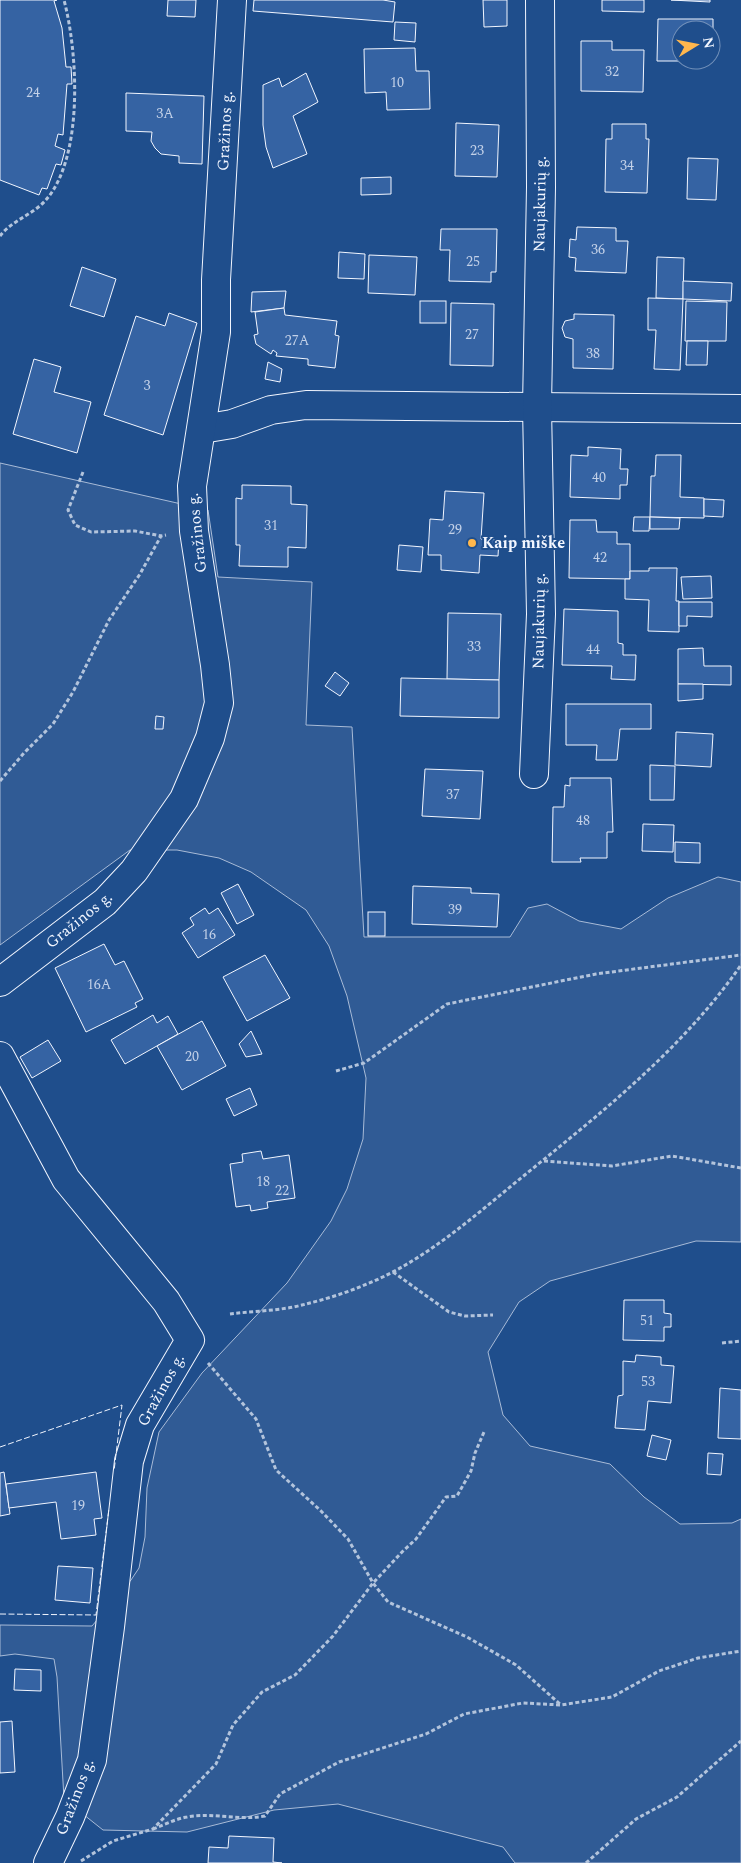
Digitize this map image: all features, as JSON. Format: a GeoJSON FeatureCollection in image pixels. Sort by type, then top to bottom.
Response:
{"type":"FeatureCollection","features":[{"type":"Feature","properties":{"kind":"street","name":"Gražinos g."},"geometry":{"type":"LineString","coordinates":[[0,982],[105,902],[134,871],[184,799],[210,738],[218,703],[216,665],[194,531],[192,486],[216,332],[216,280],[232,0]]}},
{"type":"Feature","properties":{"kind":"street","name":"Naujakurių g."},"geometry":{"type":"LineString","coordinates":[[534,774],[541,614],[537,407],[540,0]]}},
{"type":"Feature","properties":{"kind":"street"},"geometry":{"type":"LineString","coordinates":[[202,429],[232,424],[271,410],[306,405],[741,409]]}},
{"type":"Feature","properties":{"kind":"street","name":"Gražinos g."},"geometry":{"type":"LineString","coordinates":[[0,1056],[66,1179],[166,1301],[190,1340],[140,1425],[129,1461],[110,1627],[92,1760],[70,1817],[48,1863]]}},
{"type":"Feature","properties":{"kind":"path"},"geometry":{"type":"LineString","coordinates":[[0,236],[46,200],[57,183],[67,159],[74,107],[74,60],[64,0]]}},
{"type":"Feature","properties":{"kind":"path"},"geometry":{"type":"LineString","coordinates":[[83,472],[68,510],[75,525],[91,532],[134,531],[161,536],[194,531]]}},
{"type":"Feature","properties":{"kind":"path"},"geometry":{"type":"LineString","coordinates":[[0,781],[53,724],[72,692],[109,620],[140,574],[161,536]]}},
{"type":"Feature","properties":{"kind":"path"},"geometry":{"type":"LineString","coordinates":[[336,1071],[364,1062],[447,1004],[596,974],[741,954]]}},
{"type":"Feature","properties":{"kind":"path"},"geometry":{"type":"LineString","coordinates":[[230,1314],[300,1306],[366,1285],[393,1272],[467,1224],[613,1104],[653,1067],[703,1013],[741,965]]}},
{"type":"Feature","properties":{"kind":"path"},"geometry":{"type":"LineString","coordinates":[[543,1161],[612,1166],[672,1156],[741,1168]]}},
{"type":"Feature","properties":{"kind":"path"},"geometry":{"type":"LineString","coordinates":[[393,1272],[449,1312],[465,1316],[493,1315]]}},
{"type":"Feature","properties":{"kind":"path"},"geometry":{"type":"LineString","coordinates":[[190,1340],[221,1380],[256,1418],[276,1470],[321,1511],[348,1539],[373,1583],[388,1602],[414,1616],[467,1638],[516,1665],[561,1705]]}},
{"type":"Feature","properties":{"kind":"path"},"geometry":{"type":"LineString","coordinates":[[722,1343],[741,1342]]}},
{"type":"Feature","properties":{"kind":"path"},"geometry":{"type":"LineString","coordinates":[[153,1829],[216,1764],[233,1725],[262,1692],[295,1675],[333,1636],[373,1583],[416,1540],[446,1497],[456,1496],[472,1471],[475,1453],[484,1432]]}},
{"type":"Feature","properties":{"kind":"path"},"geometry":{"type":"LineString","coordinates":[[74,1863],[92,1856],[113,1841],[187,1817],[247,1819],[265,1816],[280,1794],[339,1762],[426,1734],[464,1714],[523,1703],[561,1705],[612,1697],[667,1668],[698,1658],[741,1651]]}},
{"type":"Feature","properties":{"kind":"path"},"geometry":{"type":"LineString","coordinates":[[586,1863],[636,1819],[677,1798],[741,1741]]}},
{"type":"Feature","properties":{"kind":"shaded area"},"geometry":{"type":"Polygon","coordinates":[[[0,463],[208,510],[218,577],[312,582],[306,725],[352,727],[364,937],[510,937],[528,908],[547,904],[579,921],[621,929],[668,898],[718,877],[741,882],[741,1242],[696,1241],[550,1281],[519,1302],[488,1352],[503,1415],[530,1446],[610,1464],[644,1497],[680,1524],[732,1523],[741,1519],[741,1863],[515,1863],[503,1847],[338,1804],[274,1810],[187,1832],[103,1830],[64,1799],[57,1677],[54,1659],[15,1654],[0,1656],[0,1625],[92,1626],[131,1580],[139,1568],[145,1537],[147,1488],[159,1432],[202,1373],[287,1283],[331,1221],[347,1189],[363,1139],[366,1078],[347,996],[329,946],[306,910],[251,872],[219,858],[177,850],[130,850],[0,945],[0,463]]]}},
{"type":"Feature","properties":{"kind":"building"},"geometry":{"type":"Polygon","coordinates":[[[0,0],[57,0],[54,1],[62,28],[66,67],[71,67],[72,84],[67,84],[63,135],[58,134],[55,146],[65,150],[61,165],[56,164],[47,189],[42,188],[39,195],[0,180],[0,0]]]}},
{"type":"Feature","properties":{"kind":"building"},"geometry":{"type":"Polygon","coordinates":[[[168,0],[196,0],[195,17],[167,16],[168,0]]]}},
{"type":"Feature","properties":{"kind":"building"},"geometry":{"type":"Polygon","coordinates":[[[254,0],[383,0],[395,2],[393,22],[253,11],[254,0]]]}},
{"type":"Feature","properties":{"kind":"building"},"geometry":{"type":"Polygon","coordinates":[[[483,0],[507,0],[507,26],[484,27],[483,0]]]}},
{"type":"Feature","properties":{"kind":"building"},"geometry":{"type":"Polygon","coordinates":[[[602,0],[644,0],[644,12],[602,11],[602,0]]]}},
{"type":"Feature","properties":{"kind":"building"},"geometry":{"type":"Polygon","coordinates":[[[671,0],[710,0],[710,2],[671,0]]]}},
{"type":"Feature","properties":{"kind":"building"},"geometry":{"type":"Polygon","coordinates":[[[658,19],[713,19],[671,20],[671,61],[657,61],[658,19]]]}},
{"type":"Feature","properties":{"kind":"building"},"geometry":{"type":"Polygon","coordinates":[[[395,22],[416,23],[415,42],[394,40],[395,22]]]}},
{"type":"Feature","properties":{"kind":"building"},"geometry":{"type":"Polygon","coordinates":[[[581,41],[612,41],[612,50],[644,50],[643,92],[581,91],[581,41]]]}},
{"type":"Feature","properties":{"kind":"building"},"geometry":{"type":"Polygon","coordinates":[[[415,48],[416,71],[429,71],[430,109],[387,110],[386,92],[365,93],[364,49],[415,48]]]}},
{"type":"Feature","properties":{"kind":"building"},"geometry":{"type":"Polygon","coordinates":[[[306,73],[318,102],[293,116],[307,154],[273,168],[266,147],[263,125],[263,85],[279,78],[282,87],[306,73]]]}},
{"type":"Feature","properties":{"kind":"building"},"geometry":{"type":"Polygon","coordinates":[[[126,93],[204,96],[202,164],[179,163],[179,156],[161,154],[151,141],[152,132],[126,131],[126,93]]]}},
{"type":"Feature","properties":{"kind":"building"},"geometry":{"type":"Polygon","coordinates":[[[456,123],[499,125],[497,177],[455,176],[456,123]]]}},
{"type":"Feature","properties":{"kind":"building"},"geometry":{"type":"Polygon","coordinates":[[[612,124],[646,124],[646,139],[649,139],[647,193],[605,192],[606,139],[612,139],[612,124]]]}},
{"type":"Feature","properties":{"kind":"building"},"geometry":{"type":"Polygon","coordinates":[[[688,158],[718,159],[716,200],[687,199],[688,158]]]}},
{"type":"Feature","properties":{"kind":"building"},"geometry":{"type":"Polygon","coordinates":[[[391,177],[391,194],[361,195],[361,178],[391,177]]]}},
{"type":"Feature","properties":{"kind":"building"},"geometry":{"type":"Polygon","coordinates":[[[577,227],[616,228],[616,241],[628,241],[626,273],[575,271],[576,258],[569,257],[570,239],[576,240],[577,227]]]}},
{"type":"Feature","properties":{"kind":"building"},"geometry":{"type":"Polygon","coordinates":[[[441,229],[497,229],[496,272],[491,272],[491,282],[449,281],[450,250],[440,250],[441,229]]]}},
{"type":"Feature","properties":{"kind":"building"},"geometry":{"type":"Polygon","coordinates":[[[339,252],[365,254],[364,279],[338,278],[339,252]]]}},
{"type":"Feature","properties":{"kind":"building"},"geometry":{"type":"Polygon","coordinates":[[[369,255],[417,257],[415,295],[368,293],[369,255]]]}},
{"type":"Feature","properties":{"kind":"building"},"geometry":{"type":"Polygon","coordinates":[[[657,257],[684,258],[683,299],[656,298],[657,257]]]}},
{"type":"Feature","properties":{"kind":"building"},"geometry":{"type":"Polygon","coordinates":[[[82,267],[116,279],[104,317],[70,306],[82,267]]]}},
{"type":"Feature","properties":{"kind":"building"},"geometry":{"type":"Polygon","coordinates":[[[683,281],[732,283],[731,301],[683,299],[683,281]]]}},
{"type":"Feature","properties":{"kind":"building"},"geometry":{"type":"Polygon","coordinates":[[[286,291],[284,308],[251,312],[252,292],[286,291]]]}},
{"type":"Feature","properties":{"kind":"building"},"geometry":{"type":"Polygon","coordinates":[[[648,298],[683,299],[680,370],[654,369],[656,330],[648,330],[648,298]]]}},
{"type":"Feature","properties":{"kind":"building"},"geometry":{"type":"Polygon","coordinates":[[[420,301],[446,301],[446,323],[420,323],[420,301]]]}},
{"type":"Feature","properties":{"kind":"building"},"geometry":{"type":"Polygon","coordinates":[[[686,301],[727,302],[726,341],[685,341],[686,301]]]}},
{"type":"Feature","properties":{"kind":"building"},"geometry":{"type":"Polygon","coordinates":[[[451,303],[494,304],[493,366],[450,365],[451,303]]]}},
{"type":"Feature","properties":{"kind":"building"},"geometry":{"type":"Polygon","coordinates":[[[284,308],[285,315],[337,321],[335,335],[339,336],[335,368],[308,365],[308,359],[276,356],[277,353],[273,350],[271,354],[256,344],[254,335],[258,334],[255,312],[284,308]]]}},
{"type":"Feature","properties":{"kind":"building"},"geometry":{"type":"Polygon","coordinates":[[[169,313],[197,323],[163,435],[104,415],[136,316],[165,326],[169,313]]]}},
{"type":"Feature","properties":{"kind":"building"},"geometry":{"type":"Polygon","coordinates":[[[574,314],[614,315],[613,369],[573,368],[573,339],[565,337],[562,328],[565,321],[574,319],[574,314]]]}},
{"type":"Feature","properties":{"kind":"building"},"geometry":{"type":"Polygon","coordinates":[[[687,341],[708,341],[707,365],[686,365],[687,341]]]}},
{"type":"Feature","properties":{"kind":"building"},"geometry":{"type":"Polygon","coordinates":[[[34,359],[61,367],[54,392],[91,402],[77,453],[13,434],[34,359]]]}},
{"type":"Feature","properties":{"kind":"building"},"geometry":{"type":"Polygon","coordinates":[[[268,362],[282,369],[280,382],[265,379],[268,362]]]}},
{"type":"Feature","properties":{"kind":"building"},"geometry":{"type":"Polygon","coordinates":[[[588,447],[621,449],[620,469],[628,469],[627,485],[620,485],[620,499],[570,497],[571,455],[588,456],[588,447]]]}},
{"type":"Feature","properties":{"kind":"building"},"geometry":{"type":"Polygon","coordinates":[[[656,455],[681,455],[680,497],[704,498],[704,518],[650,517],[651,476],[655,476],[656,455]]]}},
{"type":"Feature","properties":{"kind":"building"},"geometry":{"type":"Polygon","coordinates":[[[242,485],[291,486],[291,504],[307,505],[306,548],[288,547],[288,567],[239,566],[240,545],[236,545],[236,498],[242,499],[242,485]]]}},
{"type":"Feature","properties":{"kind":"building"},"geometry":{"type":"Polygon","coordinates":[[[445,491],[484,493],[481,539],[499,540],[498,556],[480,555],[479,573],[441,570],[441,555],[428,555],[430,519],[443,520],[445,491]]]}},
{"type":"Feature","properties":{"kind":"building"},"geometry":{"type":"Polygon","coordinates":[[[704,499],[724,500],[723,517],[704,516],[704,499]]]}},
{"type":"Feature","properties":{"kind":"building"},"geometry":{"type":"Polygon","coordinates":[[[634,517],[650,517],[649,531],[633,531],[634,517]]]}},
{"type":"Feature","properties":{"kind":"building"},"geometry":{"type":"Polygon","coordinates":[[[650,517],[680,518],[679,529],[650,529],[650,517]]]}},
{"type":"Feature","properties":{"kind":"building"},"geometry":{"type":"Polygon","coordinates":[[[570,520],[596,520],[597,532],[617,532],[617,544],[630,544],[630,579],[569,578],[570,520]]]}},
{"type":"Feature","properties":{"kind":"building"},"geometry":{"type":"Polygon","coordinates":[[[399,545],[423,547],[421,572],[397,570],[399,545]]]}},
{"type":"Feature","properties":{"kind":"building"},"geometry":{"type":"Polygon","coordinates":[[[649,568],[677,568],[676,601],[679,601],[679,632],[648,631],[649,600],[625,599],[625,579],[630,579],[630,571],[649,571],[649,568]]]}},
{"type":"Feature","properties":{"kind":"building"},"geometry":{"type":"Polygon","coordinates":[[[711,576],[712,598],[683,599],[681,577],[711,576]]]}},
{"type":"Feature","properties":{"kind":"building"},"geometry":{"type":"Polygon","coordinates":[[[679,602],[712,602],[712,617],[687,616],[687,626],[679,626],[679,602]]]}},
{"type":"Feature","properties":{"kind":"building"},"geometry":{"type":"Polygon","coordinates":[[[564,609],[618,611],[618,643],[623,644],[623,655],[636,655],[635,680],[611,679],[612,666],[562,665],[564,609]]]}},
{"type":"Feature","properties":{"kind":"building"},"geometry":{"type":"Polygon","coordinates":[[[448,613],[501,614],[499,680],[447,679],[448,613]]]}},
{"type":"Feature","properties":{"kind":"building"},"geometry":{"type":"Polygon","coordinates":[[[703,648],[704,666],[731,666],[731,685],[678,684],[678,649],[703,648]]]}},
{"type":"Feature","properties":{"kind":"building"},"geometry":{"type":"Polygon","coordinates":[[[335,672],[349,683],[340,696],[325,686],[335,672]]]}},
{"type":"Feature","properties":{"kind":"building"},"geometry":{"type":"Polygon","coordinates":[[[401,678],[499,680],[499,718],[400,716],[401,678]]]}},
{"type":"Feature","properties":{"kind":"building"},"geometry":{"type":"Polygon","coordinates":[[[678,684],[703,684],[703,699],[678,701],[678,684]]]}},
{"type":"Feature","properties":{"kind":"building"},"geometry":{"type":"Polygon","coordinates":[[[566,704],[651,704],[651,729],[620,729],[617,760],[596,760],[597,745],[566,745],[566,704]]]}},
{"type":"Feature","properties":{"kind":"building"},"geometry":{"type":"Polygon","coordinates":[[[156,716],[164,717],[163,729],[155,729],[156,716]]]}},
{"type":"Feature","properties":{"kind":"building"},"geometry":{"type":"Polygon","coordinates":[[[676,732],[713,734],[711,767],[675,765],[676,732]]]}},
{"type":"Feature","properties":{"kind":"building"},"geometry":{"type":"Polygon","coordinates":[[[650,765],[675,766],[674,800],[650,800],[650,765]]]}},
{"type":"Feature","properties":{"kind":"building"},"geometry":{"type":"Polygon","coordinates":[[[425,769],[483,771],[480,819],[422,816],[425,769]]]}},
{"type":"Feature","properties":{"kind":"building"},"geometry":{"type":"Polygon","coordinates":[[[570,778],[611,778],[613,832],[607,832],[607,858],[580,858],[581,862],[552,862],[553,807],[564,807],[565,785],[570,786],[570,778]]]}},
{"type":"Feature","properties":{"kind":"building"},"geometry":{"type":"Polygon","coordinates":[[[643,824],[674,825],[673,852],[642,851],[643,824]]]}},
{"type":"Feature","properties":{"kind":"building"},"geometry":{"type":"Polygon","coordinates":[[[675,842],[700,843],[700,863],[675,862],[675,842]]]}},
{"type":"Feature","properties":{"kind":"building"},"geometry":{"type":"Polygon","coordinates":[[[238,884],[254,915],[237,924],[221,893],[238,884]]]}},
{"type":"Feature","properties":{"kind":"building"},"geometry":{"type":"Polygon","coordinates":[[[413,886],[471,888],[471,893],[499,894],[497,927],[412,924],[413,886]]]}},
{"type":"Feature","properties":{"kind":"building"},"geometry":{"type":"Polygon","coordinates":[[[205,908],[209,914],[218,908],[235,935],[198,958],[182,933],[194,925],[190,918],[205,908]]]}},
{"type":"Feature","properties":{"kind":"building"},"geometry":{"type":"Polygon","coordinates":[[[368,912],[385,912],[385,936],[368,936],[368,912]]]}},
{"type":"Feature","properties":{"kind":"building"},"geometry":{"type":"Polygon","coordinates":[[[104,944],[115,965],[124,961],[143,999],[135,1003],[137,1007],[86,1032],[55,968],[104,944]]]}},
{"type":"Feature","properties":{"kind":"building"},"geometry":{"type":"Polygon","coordinates":[[[265,955],[290,998],[247,1021],[223,977],[265,955]]]}},
{"type":"Feature","properties":{"kind":"building"},"geometry":{"type":"Polygon","coordinates":[[[153,1015],[157,1023],[168,1016],[178,1034],[125,1064],[111,1040],[153,1015]]]}},
{"type":"Feature","properties":{"kind":"building"},"geometry":{"type":"Polygon","coordinates":[[[202,1021],[226,1066],[182,1090],[157,1046],[202,1021]]]}},
{"type":"Feature","properties":{"kind":"building"},"geometry":{"type":"Polygon","coordinates":[[[251,1031],[262,1054],[246,1057],[239,1044],[251,1031]]]}},
{"type":"Feature","properties":{"kind":"building"},"geometry":{"type":"Polygon","coordinates":[[[48,1040],[61,1061],[32,1078],[20,1057],[48,1040]]]}},
{"type":"Feature","properties":{"kind":"building"},"geometry":{"type":"Polygon","coordinates":[[[250,1088],[257,1105],[234,1116],[226,1099],[250,1088]]]}},
{"type":"Feature","properties":{"kind":"building"},"geometry":{"type":"Polygon","coordinates":[[[261,1151],[263,1159],[289,1155],[295,1198],[267,1202],[268,1208],[251,1211],[250,1205],[236,1207],[230,1164],[243,1162],[242,1154],[261,1151]]]}},
{"type":"Feature","properties":{"kind":"building"},"geometry":{"type":"Polygon","coordinates":[[[624,1300],[664,1300],[664,1313],[671,1314],[671,1327],[664,1327],[664,1341],[623,1340],[624,1300]]]}},
{"type":"Feature","properties":{"kind":"building"},"geometry":{"type":"Polygon","coordinates":[[[636,1355],[661,1357],[661,1365],[674,1366],[671,1403],[648,1401],[645,1430],[615,1428],[618,1396],[623,1395],[623,1361],[635,1362],[636,1355]]]}},
{"type":"Feature","properties":{"kind":"building"},"geometry":{"type":"Polygon","coordinates":[[[720,1388],[741,1390],[741,1439],[718,1438],[720,1388]]]}},
{"type":"Feature","properties":{"kind":"building"},"geometry":{"type":"Polygon","coordinates":[[[652,1435],[671,1440],[666,1460],[647,1456],[652,1435]]]}},
{"type":"Feature","properties":{"kind":"building"},"geometry":{"type":"Polygon","coordinates":[[[708,1453],[723,1454],[721,1475],[707,1474],[708,1453]]]}},
{"type":"Feature","properties":{"kind":"building"},"geometry":{"type":"Polygon","coordinates":[[[4,1472],[10,1514],[0,1516],[0,1473],[4,1472]]]}},
{"type":"Feature","properties":{"kind":"building"},"geometry":{"type":"Polygon","coordinates":[[[96,1472],[102,1518],[94,1519],[96,1535],[61,1539],[56,1502],[9,1508],[6,1484],[96,1472]]]}},
{"type":"Feature","properties":{"kind":"building"},"geometry":{"type":"Polygon","coordinates":[[[58,1566],[93,1568],[90,1603],[55,1600],[58,1566]]]}},
{"type":"Feature","properties":{"kind":"building"},"geometry":{"type":"Polygon","coordinates":[[[15,1669],[41,1670],[41,1691],[14,1690],[15,1669]]]}},
{"type":"Feature","properties":{"kind":"building"},"geometry":{"type":"Polygon","coordinates":[[[12,1721],[15,1772],[0,1773],[0,1722],[12,1721]]]}},
{"type":"Feature","properties":{"kind":"building"},"geometry":{"type":"Polygon","coordinates":[[[229,1836],[274,1838],[273,1862],[282,1863],[208,1863],[209,1847],[228,1848],[229,1836]]]}},
{"type":"Feature","properties":{"kind":"fence"},"geometry":{"type":"LineString","coordinates":[[0,1447],[122,1405],[114,1471]]}},
{"type":"Feature","properties":{"kind":"fence"},"geometry":{"type":"LineString","coordinates":[[0,1614],[96,1615],[109,1508]]}},
{"type":"Feature","properties":{"kind":"place","name":"Kaip miške"},"geometry":{"type":"Point","coordinates":[472,543]}}]}
